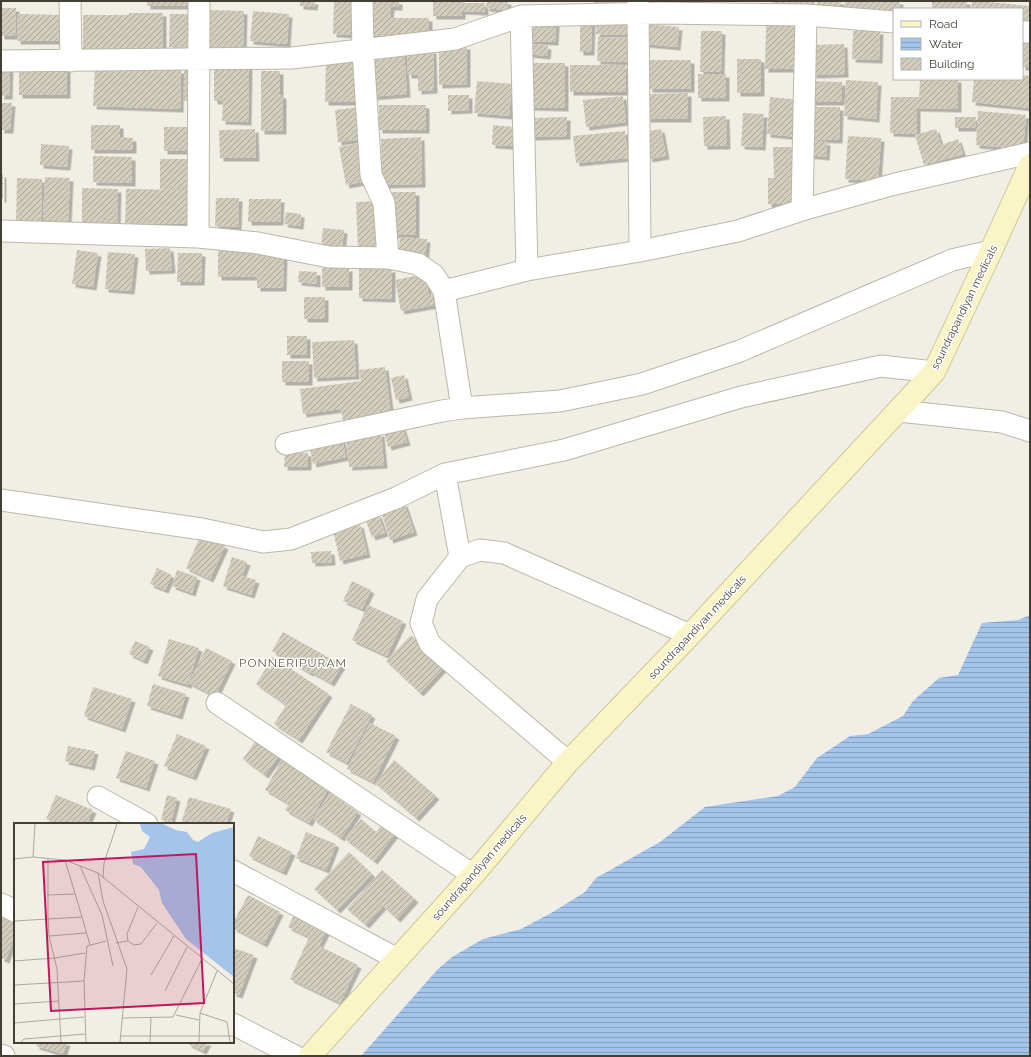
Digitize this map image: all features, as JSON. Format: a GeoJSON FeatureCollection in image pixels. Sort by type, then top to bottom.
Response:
{"type":"FeatureCollection","features":[{"type":"Feature","properties":{"kind":"main road","name":"soundrapandiyan medicals"},"geometry":{"type":"LineString","coordinates":[[310,1056],[473,875],[568,762],[690,635],[934,372],[1030,165]]}},
{"type":"Feature","properties":{"kind":"street"},"geometry":{"type":"LineString","coordinates":[[70,1],[71,61]]}},
{"type":"Feature","properties":{"kind":"street"},"geometry":{"type":"LineString","coordinates":[[198,237],[199,1]]}},
{"type":"Feature","properties":{"kind":"street"},"geometry":{"type":"LineString","coordinates":[[362,1],[363,50],[371,175],[384,202],[388,258]]}},
{"type":"Feature","properties":{"kind":"street"},"geometry":{"type":"LineString","coordinates":[[1,61],[292,58],[455,39],[521,16],[638,7],[662,13],[806,15],[893,22]]}},
{"type":"Feature","properties":{"kind":"street"},"geometry":{"type":"LineString","coordinates":[[638,7],[640,251]]}},
{"type":"Feature","properties":{"kind":"street"},"geometry":{"type":"LineString","coordinates":[[802,210],[806,15]]}},
{"type":"Feature","properties":{"kind":"street"},"geometry":{"type":"LineString","coordinates":[[521,16],[527,270]]}},
{"type":"Feature","properties":{"kind":"street"},"geometry":{"type":"LineString","coordinates":[[444,291],[527,270],[640,251],[738,231],[802,210],[895,184],[1030,153]]}},
{"type":"Feature","properties":{"kind":"street"},"geometry":{"type":"LineString","coordinates":[[1,231],[198,237],[258,243],[329,257],[388,258],[418,264],[434,275],[444,291],[462,408]]}},
{"type":"Feature","properties":{"kind":"street"},"geometry":{"type":"LineString","coordinates":[[286,444],[442,411],[462,408],[560,401],[642,384],[740,350],[952,260],[991,251]]}},
{"type":"Feature","properties":{"kind":"street"},"geometry":{"type":"LineString","coordinates":[[1,500],[202,529],[263,542],[291,539],[396,498],[444,474],[564,450],[741,397],[881,366],[934,372]]}},
{"type":"Feature","properties":{"kind":"street"},"geometry":{"type":"LineString","coordinates":[[899,411],[1002,422],[1030,431]]}},
{"type":"Feature","properties":{"kind":"street"},"geometry":{"type":"LineString","coordinates":[[444,474],[460,557]]}},
{"type":"Feature","properties":{"kind":"street"},"geometry":{"type":"LineString","coordinates":[[568,762],[430,644],[421,624],[427,599],[460,557],[480,550],[504,553],[690,635]]}},
{"type":"Feature","properties":{"kind":"street"},"geometry":{"type":"LineString","coordinates":[[217,703],[473,875]]}},
{"type":"Feature","properties":{"kind":"street"},"geometry":{"type":"LineString","coordinates":[[98,798],[145,823]]}},
{"type":"Feature","properties":{"kind":"street"},"geometry":{"type":"LineString","coordinates":[[234,871],[397,960]]}},
{"type":"Feature","properties":{"kind":"street"},"geometry":{"type":"LineString","coordinates":[[1,904],[14,910]]}},
{"type":"Feature","properties":{"kind":"street"},"geometry":{"type":"LineString","coordinates":[[234,1025],[295,1056]]}},
{"type":"Feature","properties":{"kind":"water"},"geometry":{"type":"Polygon","coordinates":[[[1030,615],[1030,1056],[361,1056],[438,969],[452,957],[483,939],[521,929],[553,912],[585,892],[596,878],[660,842],[705,807],[778,796],[795,787],[817,758],[850,736],[868,734],[903,716],[913,701],[939,678],[958,675],[982,623],[1018,620],[1030,615]]]}},
{"type":"Feature","properties":{"kind":"building"},"geometry":{"type":"Polygon","coordinates":[[[147,1],[190,1],[190,6],[147,6],[147,1]]]}},
{"type":"Feature","properties":{"kind":"building"},"geometry":{"type":"Polygon","coordinates":[[[300,1],[315,1],[314,7],[300,6],[300,1]]]}},
{"type":"Feature","properties":{"kind":"building"},"geometry":{"type":"Polygon","coordinates":[[[334,1],[356,1],[355,35],[333,34],[334,1]]]}},
{"type":"Feature","properties":{"kind":"building"},"geometry":{"type":"Polygon","coordinates":[[[367,1],[399,1],[399,7],[391,7],[390,18],[429,18],[429,36],[367,36],[367,1]]]}},
{"type":"Feature","properties":{"kind":"building"},"geometry":{"type":"Polygon","coordinates":[[[433,1],[485,3],[485,12],[462,11],[462,16],[433,16],[433,1]]]}},
{"type":"Feature","properties":{"kind":"building"},"geometry":{"type":"Polygon","coordinates":[[[487,1],[508,1],[507,10],[486,8],[487,1]]]}},
{"type":"Feature","properties":{"kind":"building"},"geometry":{"type":"Polygon","coordinates":[[[594,1],[634,1],[633,8],[594,6],[594,1]]]}},
{"type":"Feature","properties":{"kind":"building"},"geometry":{"type":"Polygon","coordinates":[[[772,1],[815,1],[815,5],[772,4],[772,1]]]}},
{"type":"Feature","properties":{"kind":"building"},"geometry":{"type":"Polygon","coordinates":[[[817,1],[841,1],[841,7],[817,6],[817,1]]]}},
{"type":"Feature","properties":{"kind":"building"},"geometry":{"type":"Polygon","coordinates":[[[845,1],[900,1],[899,8],[893,8],[893,12],[844,8],[845,1]]]}},
{"type":"Feature","properties":{"kind":"building"},"geometry":{"type":"Polygon","coordinates":[[[932,1],[967,1],[967,8],[932,8],[932,1]]]}},
{"type":"Feature","properties":{"kind":"building"},"geometry":{"type":"Polygon","coordinates":[[[972,1],[988,1],[1030,6],[1030,25],[1023,24],[1023,8],[971,8],[972,1]]]}},
{"type":"Feature","properties":{"kind":"building"},"geometry":{"type":"Polygon","coordinates":[[[1,8],[16,8],[15,36],[1,36],[1,8]]]}},
{"type":"Feature","properties":{"kind":"building"},"geometry":{"type":"Polygon","coordinates":[[[207,10],[244,11],[243,49],[206,48],[207,10]]]}},
{"type":"Feature","properties":{"kind":"building"},"geometry":{"type":"Polygon","coordinates":[[[253,11],[289,14],[287,44],[250,41],[253,11]]]}},
{"type":"Feature","properties":{"kind":"building"},"geometry":{"type":"Polygon","coordinates":[[[129,13],[163,13],[163,49],[83,49],[83,15],[129,15],[129,13]]]}},
{"type":"Feature","properties":{"kind":"building"},"geometry":{"type":"Polygon","coordinates":[[[18,14],[66,15],[66,41],[17,41],[18,14]]]}},
{"type":"Feature","properties":{"kind":"building"},"geometry":{"type":"Polygon","coordinates":[[[170,14],[194,14],[192,48],[169,47],[170,14]]]}},
{"type":"Feature","properties":{"kind":"building"},"geometry":{"type":"Polygon","coordinates":[[[525,21],[556,23],[555,42],[524,41],[525,21]]]}},
{"type":"Feature","properties":{"kind":"building"},"geometry":{"type":"Polygon","coordinates":[[[580,21],[592,21],[591,52],[580,52],[580,21]]]}},
{"type":"Feature","properties":{"kind":"building"},"geometry":{"type":"Polygon","coordinates":[[[597,21],[627,22],[627,35],[596,34],[597,21]]]}},
{"type":"Feature","properties":{"kind":"building"},"geometry":{"type":"Polygon","coordinates":[[[647,24],[679,27],[677,47],[645,44],[647,24]]]}},
{"type":"Feature","properties":{"kind":"building"},"geometry":{"type":"Polygon","coordinates":[[[766,26],[802,26],[801,69],[765,69],[766,26]]]}},
{"type":"Feature","properties":{"kind":"building"},"geometry":{"type":"Polygon","coordinates":[[[701,31],[722,31],[721,72],[700,72],[701,31]]]}},
{"type":"Feature","properties":{"kind":"building"},"geometry":{"type":"Polygon","coordinates":[[[853,31],[880,31],[879,60],[852,59],[853,31]]]}},
{"type":"Feature","properties":{"kind":"building"},"geometry":{"type":"Polygon","coordinates":[[[598,37],[628,38],[627,62],[597,61],[598,37]]]}},
{"type":"Feature","properties":{"kind":"building"},"geometry":{"type":"Polygon","coordinates":[[[1023,40],[1030,40],[1030,67],[1023,67],[1023,40]]]}},
{"type":"Feature","properties":{"kind":"building"},"geometry":{"type":"Polygon","coordinates":[[[528,43],[548,46],[547,56],[527,54],[528,43]]]}},
{"type":"Feature","properties":{"kind":"building"},"geometry":{"type":"Polygon","coordinates":[[[844,44],[845,74],[813,75],[812,45],[844,44]]]}},
{"type":"Feature","properties":{"kind":"building"},"geometry":{"type":"Polygon","coordinates":[[[439,46],[467,46],[467,84],[439,85],[439,46]]]}},
{"type":"Feature","properties":{"kind":"building"},"geometry":{"type":"Polygon","coordinates":[[[404,50],[407,94],[369,97],[366,52],[404,50]]]}},
{"type":"Feature","properties":{"kind":"building"},"geometry":{"type":"Polygon","coordinates":[[[407,50],[433,50],[434,90],[418,91],[418,75],[408,75],[407,50]]]}},
{"type":"Feature","properties":{"kind":"building"},"geometry":{"type":"Polygon","coordinates":[[[737,59],[761,59],[761,93],[737,93],[737,59]]]}},
{"type":"Feature","properties":{"kind":"building"},"geometry":{"type":"Polygon","coordinates":[[[649,60],[691,60],[691,89],[649,89],[649,60]]]}},
{"type":"Feature","properties":{"kind":"building"},"geometry":{"type":"Polygon","coordinates":[[[326,61],[360,62],[359,102],[325,102],[326,61]]]}},
{"type":"Feature","properties":{"kind":"building"},"geometry":{"type":"Polygon","coordinates":[[[528,63],[565,63],[565,108],[528,107],[528,63]]]}},
{"type":"Feature","properties":{"kind":"building"},"geometry":{"type":"Polygon","coordinates":[[[1,65],[10,65],[9,96],[1,96],[1,65]]]}},
{"type":"Feature","properties":{"kind":"building"},"geometry":{"type":"Polygon","coordinates":[[[214,65],[249,66],[248,122],[222,121],[223,101],[214,101],[214,65]]]}},
{"type":"Feature","properties":{"kind":"building"},"geometry":{"type":"Polygon","coordinates":[[[570,65],[626,65],[626,92],[570,92],[570,65]]]}},
{"type":"Feature","properties":{"kind":"building"},"geometry":{"type":"Polygon","coordinates":[[[19,66],[67,66],[67,95],[19,95],[19,66]]]}},
{"type":"Feature","properties":{"kind":"building"},"geometry":{"type":"Polygon","coordinates":[[[95,67],[181,70],[180,109],[93,106],[95,67]]]}},
{"type":"Feature","properties":{"kind":"building"},"geometry":{"type":"Polygon","coordinates":[[[184,70],[196,70],[195,101],[184,101],[184,70]]]}},
{"type":"Feature","properties":{"kind":"building"},"geometry":{"type":"Polygon","coordinates":[[[261,71],[280,71],[280,95],[283,95],[283,131],[261,131],[261,71]]]}},
{"type":"Feature","properties":{"kind":"building"},"geometry":{"type":"Polygon","coordinates":[[[698,74],[726,74],[726,98],[698,98],[698,74]]]}},
{"type":"Feature","properties":{"kind":"building"},"geometry":{"type":"Polygon","coordinates":[[[1023,75],[1030,76],[1030,108],[972,102],[974,80],[1023,80],[1023,75]]]}},
{"type":"Feature","properties":{"kind":"building"},"geometry":{"type":"Polygon","coordinates":[[[846,80],[878,82],[876,119],[844,116],[846,80]]]}},
{"type":"Feature","properties":{"kind":"building"},"geometry":{"type":"Polygon","coordinates":[[[920,80],[958,80],[958,109],[917,108],[917,134],[890,133],[891,97],[919,97],[920,80]]]}},
{"type":"Feature","properties":{"kind":"building"},"geometry":{"type":"Polygon","coordinates":[[[477,81],[512,84],[509,116],[474,113],[477,81]]]}},
{"type":"Feature","properties":{"kind":"building"},"geometry":{"type":"Polygon","coordinates":[[[809,81],[842,82],[842,102],[808,102],[809,81]]]}},
{"type":"Feature","properties":{"kind":"building"},"geometry":{"type":"Polygon","coordinates":[[[688,93],[688,119],[647,119],[646,94],[688,93]]]}},
{"type":"Feature","properties":{"kind":"building"},"geometry":{"type":"Polygon","coordinates":[[[448,95],[469,95],[469,110],[448,111],[448,95]]]}},
{"type":"Feature","properties":{"kind":"building"},"geometry":{"type":"Polygon","coordinates":[[[623,96],[626,122],[586,127],[583,100],[623,96]]]}},
{"type":"Feature","properties":{"kind":"building"},"geometry":{"type":"Polygon","coordinates":[[[770,97],[801,100],[797,137],[767,134],[770,97]]]}},
{"type":"Feature","properties":{"kind":"building"},"geometry":{"type":"Polygon","coordinates":[[[1,103],[12,103],[10,130],[1,130],[1,103]]]}},
{"type":"Feature","properties":{"kind":"building"},"geometry":{"type":"Polygon","coordinates":[[[379,105],[426,105],[426,130],[379,130],[379,105]]]}},
{"type":"Feature","properties":{"kind":"building"},"geometry":{"type":"Polygon","coordinates":[[[360,107],[364,139],[338,142],[335,110],[360,107]]]}},
{"type":"Feature","properties":{"kind":"building"},"geometry":{"type":"Polygon","coordinates":[[[808,107],[840,107],[839,140],[808,139],[808,107]]]}},
{"type":"Feature","properties":{"kind":"building"},"geometry":{"type":"Polygon","coordinates":[[[978,111],[1026,115],[1023,149],[976,145],[978,111]]]}},
{"type":"Feature","properties":{"kind":"building"},"geometry":{"type":"Polygon","coordinates":[[[743,113],[764,114],[762,147],[741,146],[743,113]]]}},
{"type":"Feature","properties":{"kind":"building"},"geometry":{"type":"Polygon","coordinates":[[[726,116],[727,146],[704,146],[703,117],[726,116]]]}},
{"type":"Feature","properties":{"kind":"building"},"geometry":{"type":"Polygon","coordinates":[[[567,117],[567,136],[532,137],[531,118],[567,117]]]}},
{"type":"Feature","properties":{"kind":"building"},"geometry":{"type":"Polygon","coordinates":[[[955,117],[976,117],[975,128],[955,128],[955,117]]]}},
{"type":"Feature","properties":{"kind":"building"},"geometry":{"type":"Polygon","coordinates":[[[91,125],[120,125],[120,137],[133,138],[133,150],[91,150],[91,125]]]}},
{"type":"Feature","properties":{"kind":"building"},"geometry":{"type":"Polygon","coordinates":[[[493,125],[513,127],[512,146],[492,145],[493,125]]]}},
{"type":"Feature","properties":{"kind":"building"},"geometry":{"type":"Polygon","coordinates":[[[164,127],[192,127],[192,151],[164,151],[164,127]]]}},
{"type":"Feature","properties":{"kind":"building"},"geometry":{"type":"Polygon","coordinates":[[[255,129],[256,158],[220,158],[219,130],[255,129]]]}},
{"type":"Feature","properties":{"kind":"building"},"geometry":{"type":"Polygon","coordinates":[[[661,129],[666,156],[649,159],[644,132],[661,129]]]}},
{"type":"Feature","properties":{"kind":"building"},"geometry":{"type":"Polygon","coordinates":[[[936,129],[941,145],[958,139],[963,154],[924,165],[915,135],[936,129]]]}},
{"type":"Feature","properties":{"kind":"building"},"geometry":{"type":"Polygon","coordinates":[[[625,131],[628,158],[576,163],[573,136],[625,131]]]}},
{"type":"Feature","properties":{"kind":"building"},"geometry":{"type":"Polygon","coordinates":[[[848,136],[881,138],[878,181],[845,179],[848,136]]]}},
{"type":"Feature","properties":{"kind":"building"},"geometry":{"type":"Polygon","coordinates":[[[421,137],[422,184],[382,185],[381,139],[421,137]]]}},
{"type":"Feature","properties":{"kind":"building"},"geometry":{"type":"Polygon","coordinates":[[[809,140],[827,142],[826,157],[807,155],[809,140]]]}},
{"type":"Feature","properties":{"kind":"building"},"geometry":{"type":"Polygon","coordinates":[[[361,143],[368,181],[346,185],[339,147],[361,143]]]}},
{"type":"Feature","properties":{"kind":"building"},"geometry":{"type":"Polygon","coordinates":[[[41,144],[69,146],[67,167],[40,165],[41,144]]]}},
{"type":"Feature","properties":{"kind":"building"},"geometry":{"type":"Polygon","coordinates":[[[773,147],[797,147],[797,204],[768,204],[768,178],[774,178],[773,147]]]}},
{"type":"Feature","properties":{"kind":"building"},"geometry":{"type":"Polygon","coordinates":[[[93,156],[132,157],[132,183],[93,182],[93,156]]]}},
{"type":"Feature","properties":{"kind":"building"},"geometry":{"type":"Polygon","coordinates":[[[160,159],[191,159],[190,189],[160,189],[160,159]]]}},
{"type":"Feature","properties":{"kind":"building"},"geometry":{"type":"Polygon","coordinates":[[[1,174],[3,174],[3,199],[1,199],[1,174]]]}},
{"type":"Feature","properties":{"kind":"building"},"geometry":{"type":"Polygon","coordinates":[[[45,177],[70,178],[68,222],[43,221],[45,177]]]}},
{"type":"Feature","properties":{"kind":"building"},"geometry":{"type":"Polygon","coordinates":[[[17,178],[42,179],[41,223],[16,222],[17,178]]]}},
{"type":"Feature","properties":{"kind":"building"},"geometry":{"type":"Polygon","coordinates":[[[82,188],[118,189],[117,226],[82,225],[82,188]]]}},
{"type":"Feature","properties":{"kind":"building"},"geometry":{"type":"Polygon","coordinates":[[[126,189],[189,190],[188,224],[125,223],[126,189]]]}},
{"type":"Feature","properties":{"kind":"building"},"geometry":{"type":"Polygon","coordinates":[[[391,192],[416,192],[416,235],[391,235],[391,192]]]}},
{"type":"Feature","properties":{"kind":"building"},"geometry":{"type":"Polygon","coordinates":[[[216,198],[239,198],[238,227],[215,226],[216,198]]]}},
{"type":"Feature","properties":{"kind":"building"},"geometry":{"type":"Polygon","coordinates":[[[249,199],[281,199],[280,222],[248,222],[249,199]]]}},
{"type":"Feature","properties":{"kind":"building"},"geometry":{"type":"Polygon","coordinates":[[[378,201],[380,249],[358,250],[356,202],[378,201]]]}},
{"type":"Feature","properties":{"kind":"building"},"geometry":{"type":"Polygon","coordinates":[[[286,212],[301,214],[300,226],[284,224],[286,212]]]}},
{"type":"Feature","properties":{"kind":"building"},"geometry":{"type":"Polygon","coordinates":[[[323,228],[344,230],[342,250],[321,248],[323,228]]]}},
{"type":"Feature","properties":{"kind":"building"},"geometry":{"type":"Polygon","coordinates":[[[400,237],[427,239],[425,260],[398,257],[400,237]]]}},
{"type":"Feature","properties":{"kind":"building"},"geometry":{"type":"Polygon","coordinates":[[[170,248],[172,270],[146,271],[145,249],[170,248]]]}},
{"type":"Feature","properties":{"kind":"building"},"geometry":{"type":"Polygon","coordinates":[[[77,250],[98,253],[93,287],[72,284],[77,250]]]}},
{"type":"Feature","properties":{"kind":"building"},"geometry":{"type":"Polygon","coordinates":[[[218,251],[284,252],[283,288],[257,288],[257,277],[218,277],[218,251]]]}},
{"type":"Feature","properties":{"kind":"building"},"geometry":{"type":"Polygon","coordinates":[[[108,252],[135,254],[131,291],[105,289],[108,252]]]}},
{"type":"Feature","properties":{"kind":"building"},"geometry":{"type":"Polygon","coordinates":[[[178,253],[202,253],[201,282],[177,282],[178,253]]]}},
{"type":"Feature","properties":{"kind":"building"},"geometry":{"type":"Polygon","coordinates":[[[322,268],[349,268],[349,287],[322,287],[322,268]]]}},
{"type":"Feature","properties":{"kind":"building"},"geometry":{"type":"Polygon","coordinates":[[[359,269],[392,269],[392,299],[359,298],[359,269]]]}},
{"type":"Feature","properties":{"kind":"building"},"geometry":{"type":"Polygon","coordinates":[[[299,271],[317,272],[317,284],[298,282],[299,271]]]}},
{"type":"Feature","properties":{"kind":"building"},"geometry":{"type":"Polygon","coordinates":[[[425,274],[429,296],[438,294],[440,304],[401,311],[395,280],[425,274]]]}},
{"type":"Feature","properties":{"kind":"building"},"geometry":{"type":"Polygon","coordinates":[[[304,297],[325,297],[325,319],[304,319],[304,297]]]}},
{"type":"Feature","properties":{"kind":"building"},"geometry":{"type":"Polygon","coordinates":[[[287,336],[307,336],[307,355],[287,355],[287,336]]]}},
{"type":"Feature","properties":{"kind":"building"},"geometry":{"type":"Polygon","coordinates":[[[354,340],[356,376],[314,378],[312,342],[354,340]]]}},
{"type":"Feature","properties":{"kind":"building"},"geometry":{"type":"Polygon","coordinates":[[[282,361],[309,361],[309,382],[282,382],[282,361]]]}},
{"type":"Feature","properties":{"kind":"building"},"geometry":{"type":"Polygon","coordinates":[[[385,367],[391,414],[343,421],[341,409],[303,414],[300,389],[361,381],[359,370],[385,367]]]}},
{"type":"Feature","properties":{"kind":"building"},"geometry":{"type":"Polygon","coordinates":[[[404,375],[409,397],[396,400],[391,378],[404,375]]]}},
{"type":"Feature","properties":{"kind":"building"},"geometry":{"type":"Polygon","coordinates":[[[402,426],[407,442],[388,447],[384,431],[402,426]]]}},
{"type":"Feature","properties":{"kind":"building"},"geometry":{"type":"Polygon","coordinates":[[[381,433],[384,465],[349,467],[346,436],[381,433]]]}},
{"type":"Feature","properties":{"kind":"building"},"geometry":{"type":"Polygon","coordinates":[[[342,439],[346,457],[313,464],[309,445],[342,439]]]}},
{"type":"Feature","properties":{"kind":"building"},"geometry":{"type":"Polygon","coordinates":[[[285,452],[308,453],[308,467],[284,467],[285,452]]]}},
{"type":"Feature","properties":{"kind":"building"},"geometry":{"type":"Polygon","coordinates":[[[404,503],[414,532],[390,540],[381,511],[404,503]]]}},
{"type":"Feature","properties":{"kind":"building"},"geometry":{"type":"Polygon","coordinates":[[[378,514],[385,533],[372,537],[365,519],[378,514]]]}},
{"type":"Feature","properties":{"kind":"building"},"geometry":{"type":"Polygon","coordinates":[[[360,524],[367,554],[340,561],[333,530],[360,524]]]}},
{"type":"Feature","properties":{"kind":"building"},"geometry":{"type":"Polygon","coordinates":[[[201,535],[225,546],[210,579],[186,568],[201,535]]]}},
{"type":"Feature","properties":{"kind":"building"},"geometry":{"type":"Polygon","coordinates":[[[331,551],[332,562],[312,563],[311,552],[331,551]]]}},
{"type":"Feature","properties":{"kind":"building"},"geometry":{"type":"Polygon","coordinates":[[[232,557],[247,562],[242,576],[256,580],[251,595],[223,586],[232,557]]]}},
{"type":"Feature","properties":{"kind":"building"},"geometry":{"type":"Polygon","coordinates":[[[157,568],[172,575],[165,590],[150,584],[157,568]]]}},
{"type":"Feature","properties":{"kind":"building"},"geometry":{"type":"Polygon","coordinates":[[[177,570],[197,577],[192,593],[172,586],[177,570]]]}},
{"type":"Feature","properties":{"kind":"building"},"geometry":{"type":"Polygon","coordinates":[[[352,581],[371,590],[362,609],[343,601],[352,581]]]}},
{"type":"Feature","properties":{"kind":"building"},"geometry":{"type":"Polygon","coordinates":[[[368,605],[403,621],[387,656],[352,640],[368,605]]]}},
{"type":"Feature","properties":{"kind":"building"},"geometry":{"type":"Polygon","coordinates":[[[283,632],[342,665],[331,683],[311,672],[310,673],[272,651],[283,632]]]}},
{"type":"Feature","properties":{"kind":"building"},"geometry":{"type":"Polygon","coordinates":[[[411,635],[429,653],[448,663],[420,693],[386,661],[411,635]]]}},
{"type":"Feature","properties":{"kind":"building"},"geometry":{"type":"Polygon","coordinates":[[[169,639],[199,648],[188,685],[158,676],[169,639]]]}},
{"type":"Feature","properties":{"kind":"building"},"geometry":{"type":"Polygon","coordinates":[[[135,641],[150,647],[144,661],[129,654],[135,641]]]}},
{"type":"Feature","properties":{"kind":"building"},"geometry":{"type":"Polygon","coordinates":[[[206,648],[232,661],[215,696],[189,683],[206,648]]]}},
{"type":"Feature","properties":{"kind":"building"},"geometry":{"type":"Polygon","coordinates":[[[273,657],[329,694],[299,740],[274,724],[286,705],[256,684],[273,657]]]}},
{"type":"Feature","properties":{"kind":"building"},"geometry":{"type":"Polygon","coordinates":[[[153,684],[186,694],[179,716],[147,706],[153,684]]]}},
{"type":"Feature","properties":{"kind":"building"},"geometry":{"type":"Polygon","coordinates":[[[93,687],[132,699],[122,729],[84,716],[93,687]]]}},
{"type":"Feature","properties":{"kind":"building"},"geometry":{"type":"Polygon","coordinates":[[[351,704],[372,715],[347,763],[326,752],[351,704]]]}},
{"type":"Feature","properties":{"kind":"building"},"geometry":{"type":"Polygon","coordinates":[[[370,723],[396,736],[373,782],[347,769],[370,723]]]}},
{"type":"Feature","properties":{"kind":"building"},"geometry":{"type":"Polygon","coordinates":[[[177,734],[206,746],[193,777],[164,766],[177,734]]]}},
{"type":"Feature","properties":{"kind":"building"},"geometry":{"type":"Polygon","coordinates":[[[260,734],[283,750],[265,775],[243,759],[260,734]]]}},
{"type":"Feature","properties":{"kind":"building"},"geometry":{"type":"Polygon","coordinates":[[[68,746],[95,751],[91,767],[65,761],[68,746]]]}},
{"type":"Feature","properties":{"kind":"building"},"geometry":{"type":"Polygon","coordinates":[[[126,751],[155,761],[146,788],[116,778],[126,751]]]}},
{"type":"Feature","properties":{"kind":"building"},"geometry":{"type":"Polygon","coordinates":[[[284,756],[331,784],[309,823],[285,810],[289,804],[265,790],[284,756]]]}},
{"type":"Feature","properties":{"kind":"building"},"geometry":{"type":"Polygon","coordinates":[[[394,760],[436,796],[416,818],[375,783],[394,760]]]}},
{"type":"Feature","properties":{"kind":"building"},"geometry":{"type":"Polygon","coordinates":[[[330,793],[358,812],[341,838],[313,819],[330,793]]]}},
{"type":"Feature","properties":{"kind":"building"},"geometry":{"type":"Polygon","coordinates":[[[56,795],[93,810],[88,821],[94,823],[56,823],[46,819],[56,795]]]}},
{"type":"Feature","properties":{"kind":"building"},"geometry":{"type":"Polygon","coordinates":[[[167,795],[177,798],[171,822],[161,820],[167,795]]]}},
{"type":"Feature","properties":{"kind":"building"},"geometry":{"type":"Polygon","coordinates":[[[189,797],[231,809],[226,823],[181,823],[189,797]]]}},
{"type":"Feature","properties":{"kind":"building"},"geometry":{"type":"Polygon","coordinates":[[[361,819],[376,832],[386,819],[399,829],[374,861],[345,839],[361,819]]]}},
{"type":"Feature","properties":{"kind":"building"},"geometry":{"type":"Polygon","coordinates":[[[306,832],[336,844],[326,870],[296,858],[306,832]]]}},
{"type":"Feature","properties":{"kind":"building"},"geometry":{"type":"Polygon","coordinates":[[[258,836],[292,852],[283,872],[249,856],[258,836]]]}},
{"type":"Feature","properties":{"kind":"building"},"geometry":{"type":"Polygon","coordinates":[[[349,852],[372,874],[337,910],[314,889],[349,852]]]}},
{"type":"Feature","properties":{"kind":"building"},"geometry":{"type":"Polygon","coordinates":[[[382,870],[415,899],[397,919],[383,906],[366,925],[347,909],[382,870]]]}},
{"type":"Feature","properties":{"kind":"building"},"geometry":{"type":"Polygon","coordinates":[[[248,895],[280,912],[264,944],[234,929],[234,921],[248,895]]]}},
{"type":"Feature","properties":{"kind":"building"},"geometry":{"type":"Polygon","coordinates":[[[295,913],[328,928],[319,946],[358,965],[340,1003],[290,979],[309,937],[288,927],[295,913]]]}},
{"type":"Feature","properties":{"kind":"building"},"geometry":{"type":"Polygon","coordinates":[[[1,914],[14,919],[14,937],[6,960],[1,958],[1,914]]]}},
{"type":"Feature","properties":{"kind":"building"},"geometry":{"type":"Polygon","coordinates":[[[234,948],[254,955],[239,995],[234,993],[234,948]]]}},
{"type":"Feature","properties":{"kind":"building"},"geometry":{"type":"Polygon","coordinates":[[[37,1043],[67,1043],[63,1054],[36,1046],[37,1043]]]}},
{"type":"Feature","properties":{"kind":"building"},"geometry":{"type":"Polygon","coordinates":[[[188,1043],[207,1043],[203,1051],[188,1043]]]}},
{"type":"Feature","properties":{"kind":"district","name":"PONNERIPURAM"},"geometry":{"type":"Point","coordinates":[293,663]}}]}
